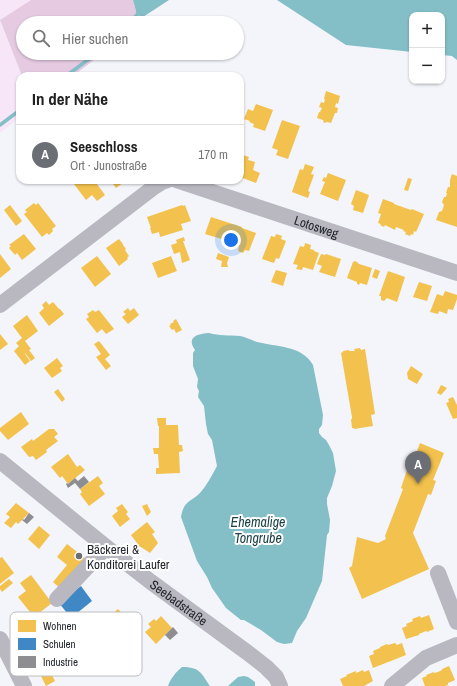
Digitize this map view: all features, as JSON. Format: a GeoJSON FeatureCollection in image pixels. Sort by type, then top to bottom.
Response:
{"type":"FeatureCollection","features":[{"type":"Feature","properties":{"kind":"street"},"geometry":{"type":"LineString","coordinates":[[0,305],[159,184]]}},
{"type":"Feature","properties":{"kind":"street","name":"Lotosweg"},"geometry":{"type":"LineString","coordinates":[[188,184],[457,273]]}},
{"type":"Feature","properties":{"kind":"street","name":"Seebadstraße"},"geometry":{"type":"LineString","coordinates":[[0,461],[151,582],[260,663],[276,677],[280,686]]}},
{"type":"Feature","properties":{"kind":"street"},"geometry":{"type":"LineString","coordinates":[[57,599],[106,547]]}},
{"type":"Feature","properties":{"kind":"street"},"geometry":{"type":"LineString","coordinates":[[438,573],[457,622]]}},
{"type":"Feature","properties":{"kind":"street"},"geometry":{"type":"LineString","coordinates":[[0,639],[10,659]]}},
{"type":"Feature","properties":{"kind":"street"},"geometry":{"type":"LineString","coordinates":[[392,686],[426,658],[457,645]]}},
{"type":"Feature","properties":{"kind":"street"},"geometry":{"type":"LineString","coordinates":[[19,676],[24,686]]}},
{"type":"Feature","properties":{"kind":"shaded area"},"geometry":{"type":"Polygon","coordinates":[[[0,0],[31,0],[0,20],[0,0]]]}},
{"type":"Feature","properties":{"kind":"shaded area"},"geometry":{"type":"Polygon","coordinates":[[[31,0],[133,0],[137,15],[16,16],[16,60],[94,60],[78,72],[20,72],[0,20],[31,0]]]}},
{"type":"Feature","properties":{"kind":"shaded area"},"geometry":{"type":"Polygon","coordinates":[[[0,21],[20,72],[16,72],[16,120],[0,133],[0,21]]]}},
{"type":"Feature","properties":{"kind":"water"},"geometry":{"type":"Polygon","coordinates":[[[133,0],[169,0],[145,16],[137,15],[133,0]]]}},
{"type":"Feature","properties":{"kind":"water"},"geometry":{"type":"Polygon","coordinates":[[[277,0],[457,0],[457,60],[452,56],[445,55],[445,12],[409,12],[409,52],[346,45],[277,0]]]}},
{"type":"Feature","properties":{"kind":"water","name":"Ehemalige Tongrube"},"geometry":{"type":"Polygon","coordinates":[[[209,333],[240,336],[257,342],[295,350],[308,358],[313,365],[323,415],[319,433],[326,440],[333,453],[336,471],[327,498],[330,520],[322,581],[306,618],[297,631],[292,643],[284,644],[277,642],[261,630],[244,620],[241,620],[226,608],[212,588],[197,561],[181,517],[184,507],[203,490],[217,466],[212,440],[208,434],[204,406],[198,397],[198,379],[193,366],[193,353],[195,350],[192,339],[197,335],[209,333]]]}},
{"type":"Feature","properties":{"kind":"water"},"geometry":{"type":"Polygon","coordinates":[[[182,667],[193,668],[202,674],[210,686],[168,686],[174,675],[182,667]]]}},
{"type":"Feature","properties":{"kind":"water"},"geometry":{"type":"Polygon","coordinates":[[[244,676],[255,682],[255,686],[228,686],[238,677],[244,676]]]}},
{"type":"Feature","properties":{"kind":"building: Wohnen"},"geometry":{"type":"Polygon","coordinates":[[[326,91],[340,96],[338,104],[336,103],[335,107],[338,108],[337,113],[335,113],[331,123],[324,123],[323,120],[317,118],[322,108],[319,107],[321,102],[324,103],[326,91]]]}},
{"type":"Feature","properties":{"kind":"building: Wohnen"},"geometry":{"type":"Polygon","coordinates":[[[256,104],[273,110],[265,131],[253,127],[254,124],[244,119],[248,109],[253,111],[256,104]]]}},
{"type":"Feature","properties":{"kind":"building: Wohnen"},"geometry":{"type":"Polygon","coordinates":[[[282,120],[300,126],[288,159],[276,155],[278,150],[272,148],[282,120]]]}},
{"type":"Feature","properties":{"kind":"building: Wohnen"},"geometry":{"type":"Polygon","coordinates":[[[244,155],[249,157],[248,160],[255,162],[253,170],[260,173],[256,183],[244,178],[244,155]]]}},
{"type":"Feature","properties":{"kind":"building: Wohnen"},"geometry":{"type":"Polygon","coordinates":[[[305,164],[314,167],[311,174],[314,175],[308,191],[310,192],[308,198],[292,192],[300,169],[303,170],[305,164]]]}},
{"type":"Feature","properties":{"kind":"building: Wohnen"},"geometry":{"type":"Polygon","coordinates":[[[328,173],[346,180],[338,201],[320,194],[325,182],[322,181],[324,177],[326,178],[328,173]]]}},
{"type":"Feature","properties":{"kind":"building: Wohnen"},"geometry":{"type":"Polygon","coordinates":[[[452,174],[457,176],[457,227],[436,220],[439,212],[442,211],[444,205],[442,202],[444,197],[446,197],[448,187],[450,187],[452,174]]]}},
{"type":"Feature","properties":{"kind":"building: Wohnen"},"geometry":{"type":"Polygon","coordinates":[[[408,178],[412,179],[408,191],[404,190],[408,178]]]}},
{"type":"Feature","properties":{"kind":"building: Wohnen"},"geometry":{"type":"Polygon","coordinates":[[[74,184],[97,184],[105,195],[97,201],[92,195],[86,200],[74,184]]]}},
{"type":"Feature","properties":{"kind":"building: Wohnen"},"geometry":{"type":"Polygon","coordinates":[[[113,184],[122,184],[116,188],[113,184]]]}},
{"type":"Feature","properties":{"kind":"building: Wohnen"},"geometry":{"type":"Polygon","coordinates":[[[356,190],[369,195],[363,213],[353,210],[354,206],[351,204],[356,190]]]}},
{"type":"Feature","properties":{"kind":"building: Wohnen"},"geometry":{"type":"Polygon","coordinates":[[[383,199],[424,214],[416,232],[414,231],[413,235],[411,234],[410,236],[405,234],[406,232],[403,231],[404,230],[396,227],[395,230],[385,225],[384,227],[378,223],[381,214],[378,213],[383,199]]]}},
{"type":"Feature","properties":{"kind":"building: Wohnen"},"geometry":{"type":"Polygon","coordinates":[[[34,203],[36,205],[38,203],[56,226],[52,229],[53,231],[49,235],[47,233],[42,237],[24,214],[27,212],[25,210],[34,203]]]}},
{"type":"Feature","properties":{"kind":"building: Wohnen"},"geometry":{"type":"Polygon","coordinates":[[[10,205],[22,221],[16,226],[4,210],[10,205]]]}},
{"type":"Feature","properties":{"kind":"building: Wohnen"},"geometry":{"type":"Polygon","coordinates":[[[185,205],[191,221],[181,224],[183,230],[160,237],[159,232],[152,234],[147,217],[185,205]]]}},
{"type":"Feature","properties":{"kind":"building: Wohnen"},"geometry":{"type":"Polygon","coordinates":[[[211,217],[256,233],[249,251],[245,250],[243,253],[238,251],[239,247],[228,243],[228,241],[205,234],[211,217]]]}},
{"type":"Feature","properties":{"kind":"building: Wohnen"},"geometry":{"type":"Polygon","coordinates":[[[24,234],[36,249],[22,260],[17,253],[15,255],[9,248],[11,246],[9,245],[24,234]]]}},
{"type":"Feature","properties":{"kind":"building: Wohnen"},"geometry":{"type":"Polygon","coordinates":[[[276,234],[282,236],[281,239],[286,241],[279,259],[276,258],[274,263],[262,259],[271,236],[275,237],[276,234]]]}},
{"type":"Feature","properties":{"kind":"building: Wohnen"},"geometry":{"type":"Polygon","coordinates":[[[184,237],[185,241],[183,241],[190,260],[182,263],[180,252],[174,254],[171,245],[177,243],[176,240],[184,237]]]}},
{"type":"Feature","properties":{"kind":"building: Wohnen"},"geometry":{"type":"Polygon","coordinates":[[[119,239],[129,256],[127,258],[128,259],[119,266],[106,248],[119,239]]]}},
{"type":"Feature","properties":{"kind":"building: Wohnen"},"geometry":{"type":"Polygon","coordinates":[[[305,243],[311,245],[310,249],[319,253],[313,270],[303,267],[302,270],[296,269],[298,265],[293,264],[300,246],[304,247],[305,243]]]}},
{"type":"Feature","properties":{"kind":"building: Wohnen"},"geometry":{"type":"Polygon","coordinates":[[[218,253],[229,257],[227,263],[228,267],[221,267],[222,261],[216,259],[218,253]]]}},
{"type":"Feature","properties":{"kind":"building: Wohnen"},"geometry":{"type":"Polygon","coordinates":[[[0,254],[11,269],[0,278],[0,254]]]}},
{"type":"Feature","properties":{"kind":"building: Wohnen"},"geometry":{"type":"Polygon","coordinates":[[[321,254],[326,254],[341,259],[335,277],[319,272],[322,266],[317,264],[321,254]]]}},
{"type":"Feature","properties":{"kind":"building: Wohnen"},"geometry":{"type":"Polygon","coordinates":[[[97,256],[111,274],[95,287],[81,268],[97,256]]]}},
{"type":"Feature","properties":{"kind":"building: Wohnen"},"geometry":{"type":"Polygon","coordinates":[[[171,256],[177,271],[158,278],[152,263],[171,256]]]}},
{"type":"Feature","properties":{"kind":"building: Wohnen"},"geometry":{"type":"Polygon","coordinates":[[[355,261],[359,264],[372,268],[367,285],[360,283],[359,285],[357,282],[347,278],[353,262],[355,261]]]}},
{"type":"Feature","properties":{"kind":"building: Wohnen"},"geometry":{"type":"Polygon","coordinates":[[[375,269],[380,271],[377,279],[372,277],[375,269]]]}},
{"type":"Feature","properties":{"kind":"building: Wohnen"},"geometry":{"type":"Polygon","coordinates":[[[276,270],[287,273],[283,286],[271,282],[276,270]]]}},
{"type":"Feature","properties":{"kind":"building: Wohnen"},"geometry":{"type":"Polygon","coordinates":[[[388,271],[405,277],[397,302],[387,298],[384,301],[381,300],[381,296],[379,296],[388,271]]]}},
{"type":"Feature","properties":{"kind":"building: Wohnen"},"geometry":{"type":"Polygon","coordinates":[[[419,282],[432,286],[427,301],[413,297],[419,282]]]}},
{"type":"Feature","properties":{"kind":"building: Wohnen"},"geometry":{"type":"Polygon","coordinates":[[[445,291],[457,295],[453,310],[448,309],[447,314],[439,311],[438,314],[430,312],[437,294],[443,296],[445,291]]]}},
{"type":"Feature","properties":{"kind":"building: Wohnen"},"geometry":{"type":"Polygon","coordinates":[[[46,301],[49,305],[53,302],[64,314],[49,326],[39,313],[44,308],[42,305],[46,301]]]}},
{"type":"Feature","properties":{"kind":"building: Wohnen"},"geometry":{"type":"Polygon","coordinates":[[[128,308],[130,311],[134,308],[139,315],[128,324],[122,317],[126,314],[123,312],[128,308]]]}},
{"type":"Feature","properties":{"kind":"building: Wohnen"},"geometry":{"type":"Polygon","coordinates":[[[93,310],[95,312],[99,310],[114,329],[106,334],[102,329],[97,333],[86,319],[89,317],[87,314],[93,310]]]}},
{"type":"Feature","properties":{"kind":"building: Wohnen"},"geometry":{"type":"Polygon","coordinates":[[[27,315],[38,331],[25,341],[35,358],[31,361],[25,353],[30,361],[25,365],[14,351],[19,346],[16,343],[22,338],[13,326],[27,315]]]}},
{"type":"Feature","properties":{"kind":"building: Wohnen"},"geometry":{"type":"Polygon","coordinates":[[[176,319],[182,330],[176,333],[174,329],[172,330],[169,326],[176,319]]]}},
{"type":"Feature","properties":{"kind":"building: Wohnen"},"geometry":{"type":"Polygon","coordinates":[[[0,334],[8,344],[0,350],[0,334]]]}},
{"type":"Feature","properties":{"kind":"building: Wohnen"},"geometry":{"type":"Polygon","coordinates":[[[99,341],[110,355],[105,359],[111,366],[106,370],[96,357],[101,354],[94,344],[99,341]]]}},
{"type":"Feature","properties":{"kind":"building: Wohnen"},"geometry":{"type":"Polygon","coordinates":[[[360,348],[361,350],[365,349],[375,414],[371,415],[373,426],[354,429],[352,428],[352,417],[341,353],[349,350],[355,351],[354,349],[360,348]]]}},
{"type":"Feature","properties":{"kind":"building: Wohnen"},"geometry":{"type":"Polygon","coordinates":[[[57,358],[63,366],[60,368],[62,371],[52,378],[44,368],[57,358]]]}},
{"type":"Feature","properties":{"kind":"building: Wohnen"},"geometry":{"type":"Polygon","coordinates":[[[411,366],[423,374],[417,384],[408,379],[407,373],[411,366]]]}},
{"type":"Feature","properties":{"kind":"building: Wohnen"},"geometry":{"type":"Polygon","coordinates":[[[441,385],[447,388],[441,395],[437,393],[441,385]]]}},
{"type":"Feature","properties":{"kind":"building: Wohnen"},"geometry":{"type":"Polygon","coordinates":[[[58,389],[65,399],[62,402],[54,392],[58,389]]]}},
{"type":"Feature","properties":{"kind":"building: Wohnen"},"geometry":{"type":"Polygon","coordinates":[[[453,397],[457,405],[457,418],[453,419],[446,403],[449,402],[448,399],[453,397]]]}},
{"type":"Feature","properties":{"kind":"building: Wohnen"},"geometry":{"type":"Polygon","coordinates":[[[21,412],[29,424],[8,440],[0,431],[0,428],[21,412]]]}},
{"type":"Feature","properties":{"kind":"building: Wohnen"},"geometry":{"type":"Polygon","coordinates":[[[157,418],[166,418],[166,425],[178,425],[179,445],[182,445],[183,451],[179,452],[180,473],[156,474],[156,468],[159,468],[158,454],[154,454],[153,448],[159,448],[159,426],[157,418]]]}},
{"type":"Feature","properties":{"kind":"building: Wohnen"},"geometry":{"type":"Polygon","coordinates":[[[49,429],[54,429],[58,434],[54,437],[58,441],[36,460],[33,456],[29,457],[21,447],[32,439],[33,441],[49,429]]]}},
{"type":"Feature","properties":{"kind":"building: Wohnen"},"geometry":{"type":"Polygon","coordinates":[[[420,443],[444,453],[433,480],[436,481],[431,495],[428,494],[413,533],[429,569],[362,599],[349,568],[352,566],[357,537],[378,543],[386,539],[385,536],[403,489],[401,488],[409,464],[412,465],[420,443]]]}},
{"type":"Feature","properties":{"kind":"building: Wohnen"},"geometry":{"type":"Polygon","coordinates":[[[68,454],[77,467],[80,465],[85,470],[68,484],[62,476],[60,478],[51,467],[68,454]]]}},
{"type":"Feature","properties":{"kind":"building: Wohnen"},"geometry":{"type":"Polygon","coordinates":[[[98,476],[103,483],[99,486],[105,494],[89,506],[80,494],[82,492],[80,489],[98,476]]]}},
{"type":"Feature","properties":{"kind":"building: Wohnen"},"geometry":{"type":"Polygon","coordinates":[[[16,503],[29,513],[18,524],[16,522],[11,528],[4,523],[10,517],[6,514],[16,503]]]}},
{"type":"Feature","properties":{"kind":"building: Wohnen"},"geometry":{"type":"Polygon","coordinates":[[[122,504],[128,512],[126,514],[130,519],[120,527],[112,516],[118,511],[116,508],[122,504]]]}},
{"type":"Feature","properties":{"kind":"building: Wohnen"},"geometry":{"type":"Polygon","coordinates":[[[147,504],[151,512],[147,516],[142,506],[147,504]]]}},
{"type":"Feature","properties":{"kind":"building: Wohnen"},"geometry":{"type":"Polygon","coordinates":[[[147,522],[155,532],[152,534],[158,543],[150,553],[140,547],[131,535],[147,522]]]}},
{"type":"Feature","properties":{"kind":"building: Wohnen"},"geometry":{"type":"Polygon","coordinates":[[[39,526],[50,535],[39,549],[28,539],[39,526]]]}},
{"type":"Feature","properties":{"kind":"building: Wohnen"},"geometry":{"type":"Polygon","coordinates":[[[67,544],[85,558],[61,589],[53,582],[67,565],[57,557],[67,544]]]}},
{"type":"Feature","properties":{"kind":"building: Wohnen"},"geometry":{"type":"Polygon","coordinates":[[[2,557],[14,573],[0,584],[0,558],[2,557]]]}},
{"type":"Feature","properties":{"kind":"building: Wohnen"},"geometry":{"type":"Polygon","coordinates":[[[31,575],[52,603],[40,612],[30,612],[18,597],[26,591],[20,583],[31,575]]]}},
{"type":"Feature","properties":{"kind":"building: Wohnen"},"geometry":{"type":"Polygon","coordinates":[[[9,579],[13,583],[2,592],[0,586],[9,579]]]}},
{"type":"Feature","properties":{"kind":"building: Wohnen"},"geometry":{"type":"Polygon","coordinates":[[[429,615],[434,629],[406,639],[402,628],[407,626],[406,624],[413,621],[412,619],[429,615]]]}},
{"type":"Feature","properties":{"kind":"building: Wohnen"},"geometry":{"type":"Polygon","coordinates":[[[161,616],[172,628],[156,644],[145,632],[151,627],[148,624],[154,619],[156,621],[161,616]]]}},
{"type":"Feature","properties":{"kind":"building: Wohnen"},"geometry":{"type":"Polygon","coordinates":[[[395,643],[397,645],[402,643],[406,655],[373,668],[369,656],[374,654],[373,651],[387,644],[395,643]]]}},
{"type":"Feature","properties":{"kind":"building: Wohnen"},"geometry":{"type":"Polygon","coordinates":[[[449,666],[455,680],[445,686],[425,686],[422,678],[449,666]]]}},
{"type":"Feature","properties":{"kind":"building: Wohnen"},"geometry":{"type":"Polygon","coordinates":[[[363,670],[364,672],[369,670],[373,681],[364,686],[343,686],[340,679],[356,671],[356,673],[363,670]]]}},
{"type":"Feature","properties":{"kind":"building: Wohnen"},"geometry":{"type":"Polygon","coordinates":[[[41,676],[52,676],[55,681],[46,686],[41,676]]]}},
{"type":"Feature","properties":{"kind":"building: Schulen"},"geometry":{"type":"Polygon","coordinates":[[[81,586],[92,601],[78,612],[66,612],[59,603],[81,586]]]}},
{"type":"Feature","properties":{"kind":"building: Industrie"},"geometry":{"type":"Polygon","coordinates":[[[84,476],[89,482],[80,489],[75,483],[68,488],[67,483],[68,484],[75,478],[78,481],[84,476]]]}},
{"type":"Feature","properties":{"kind":"building: Industrie"},"geometry":{"type":"Polygon","coordinates":[[[29,513],[34,517],[27,524],[22,520],[24,520],[29,513]]]}},
{"type":"Feature","properties":{"kind":"building: Industrie"},"geometry":{"type":"Polygon","coordinates":[[[173,627],[178,633],[170,640],[165,635],[173,627]]]}},
{"type":"Feature","properties":{"kind":"waterway"},"geometry":{"type":"LineString","coordinates":[[136,16],[139,10]]}},
{"type":"Feature","properties":{"kind":"waterway"},"geometry":{"type":"LineString","coordinates":[[71,72],[88,60]]}},
{"type":"Feature","properties":{"kind":"waterway"},"geometry":{"type":"LineString","coordinates":[[0,125],[16,113]]}},
{"type":"Feature","properties":{"kind":"place","name":"Seeschloss"},"geometry":{"type":"Point","coordinates":[418,484]}},
{"type":"Feature","properties":{"kind":"place","name":"Bäckerei & Konditorei Laufer"},"geometry":{"type":"Point","coordinates":[79,556]}}]}
